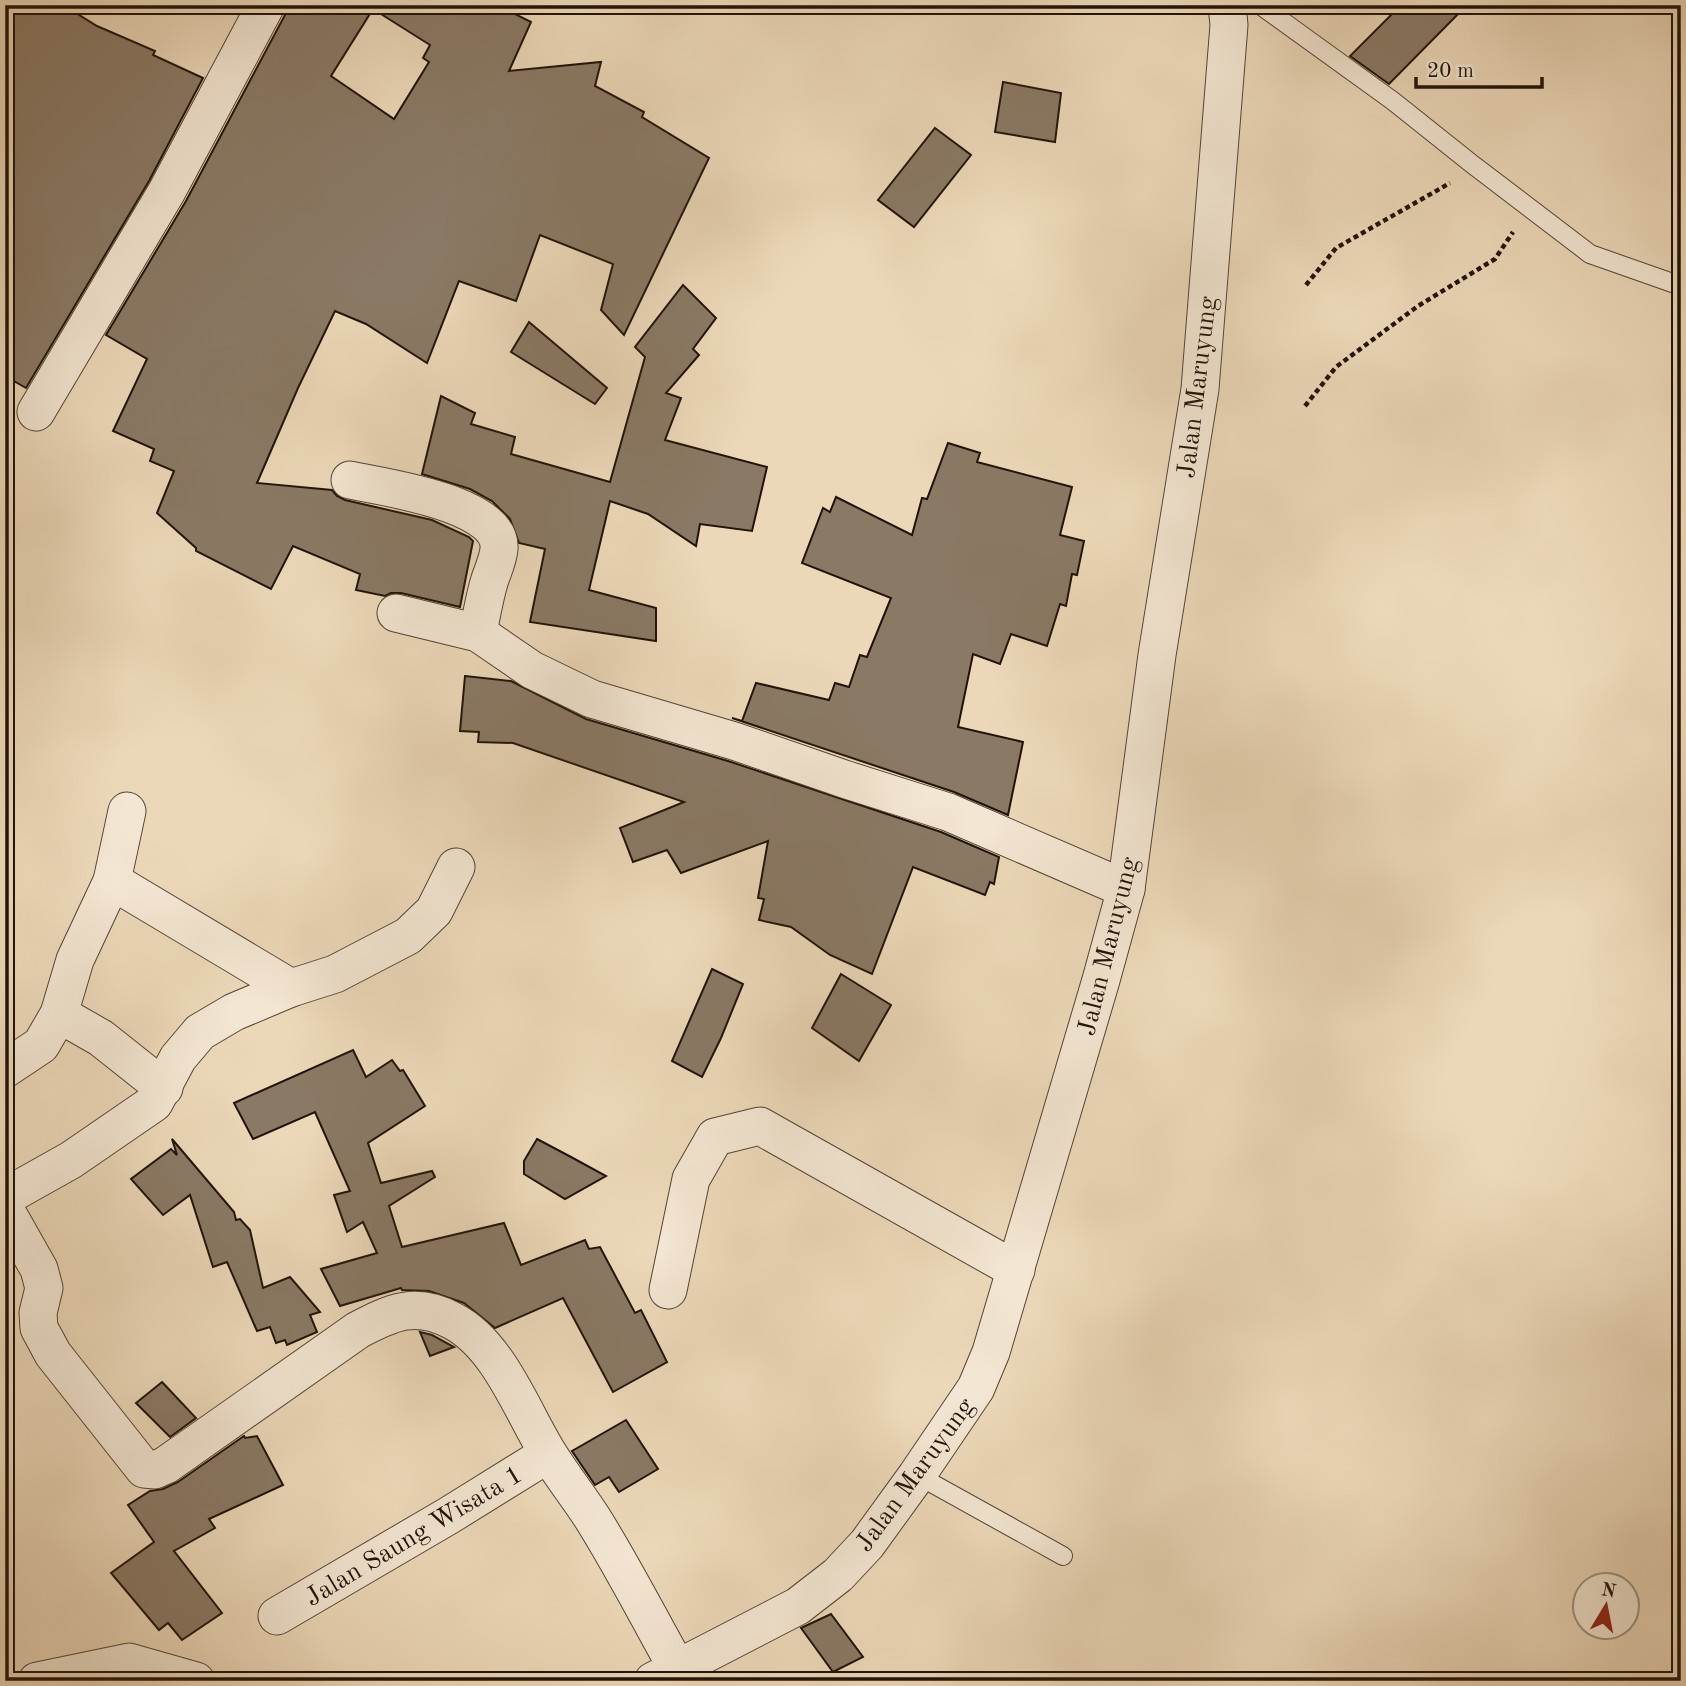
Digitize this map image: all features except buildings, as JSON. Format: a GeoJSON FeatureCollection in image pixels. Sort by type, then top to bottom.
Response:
{"type":"FeatureCollection","features":[{"type":"Feature","properties":{"kind":"street"},"geometry":{"type":"LineString","coordinates":[[36,412],[167,191],[265,5]]}},
{"type":"Feature","properties":{"kind":"street","name":"Jalan Maruyung"},"geometry":{"type":"LineString","coordinates":[[665,1674],[798,1606],[828,1583],[867,1545],[976,1388],[995,1341],[1126,889],[1157,655],[1200,389],[1229,25],[1227,5]]}},
{"type":"Feature","properties":{"kind":"street"},"geometry":{"type":"LineString","coordinates":[[350,480],[436,499],[467,511],[489,526],[497,537],[499,549],[484,599],[478,634]]}},
{"type":"Feature","properties":{"kind":"street"},"geometry":{"type":"LineString","coordinates":[[396,613],[478,634],[532,670],[592,699],[688,726],[947,812],[1126,889]]}},
{"type":"Feature","properties":{"kind":"street"},"geometry":{"type":"LineString","coordinates":[[5,1069],[41,1045],[60,1014],[75,960],[112,881],[127,811]]}},
{"type":"Feature","properties":{"kind":"street"},"geometry":{"type":"LineString","coordinates":[[5,1197],[71,1160],[154,1103],[177,1058],[200,1032],[234,1012],[335,974],[408,936],[434,911],[456,867]]}},
{"type":"Feature","properties":{"kind":"street"},"geometry":{"type":"LineString","coordinates":[[112,881],[292,988]]}},
{"type":"Feature","properties":{"kind":"street"},"geometry":{"type":"LineString","coordinates":[[60,1014],[101,1038],[164,1088]]}},
{"type":"Feature","properties":{"kind":"street"},"geometry":{"type":"LineString","coordinates":[[667,1290],[691,1179],[715,1138],[760,1126],[1016,1270]]}},
{"type":"Feature","properties":{"kind":"street"},"geometry":{"type":"LineString","coordinates":[[5,1209],[38,1269],[44,1288],[38,1313],[39,1328],[52,1353],[144,1469],[155,1471],[166,1465],[358,1330],[388,1314],[409,1310],[430,1312],[454,1321],[489,1350],[548,1454],[594,1520],[665,1674]]}},
{"type":"Feature","properties":{"kind":"street","name":"Jalan Saung Wisata 1"},"geometry":{"type":"LineString","coordinates":[[277,1616],[548,1454]]}},
{"type":"Feature","properties":{"kind":"street"},"geometry":{"type":"LineString","coordinates":[[37,1681],[130,1662],[196,1681]]}},
{"type":"Feature","properties":{"kind":"lane"},"geometry":{"type":"LineString","coordinates":[[1260,5],[1394,101],[1590,254],[1681,286]]}},
{"type":"Feature","properties":{"kind":"lane"},"geometry":{"type":"LineString","coordinates":[[917,1475],[1063,1556]]}},
{"type":"Feature","properties":{"kind":"path"},"geometry":{"type":"LineString","coordinates":[[1306,285],[1336,248],[1454,180],[1472,164]]}},
{"type":"Feature","properties":{"kind":"path"},"geometry":{"type":"LineString","coordinates":[[1305,406],[1336,367],[1418,306],[1495,259],[1530,208]]}}]}
